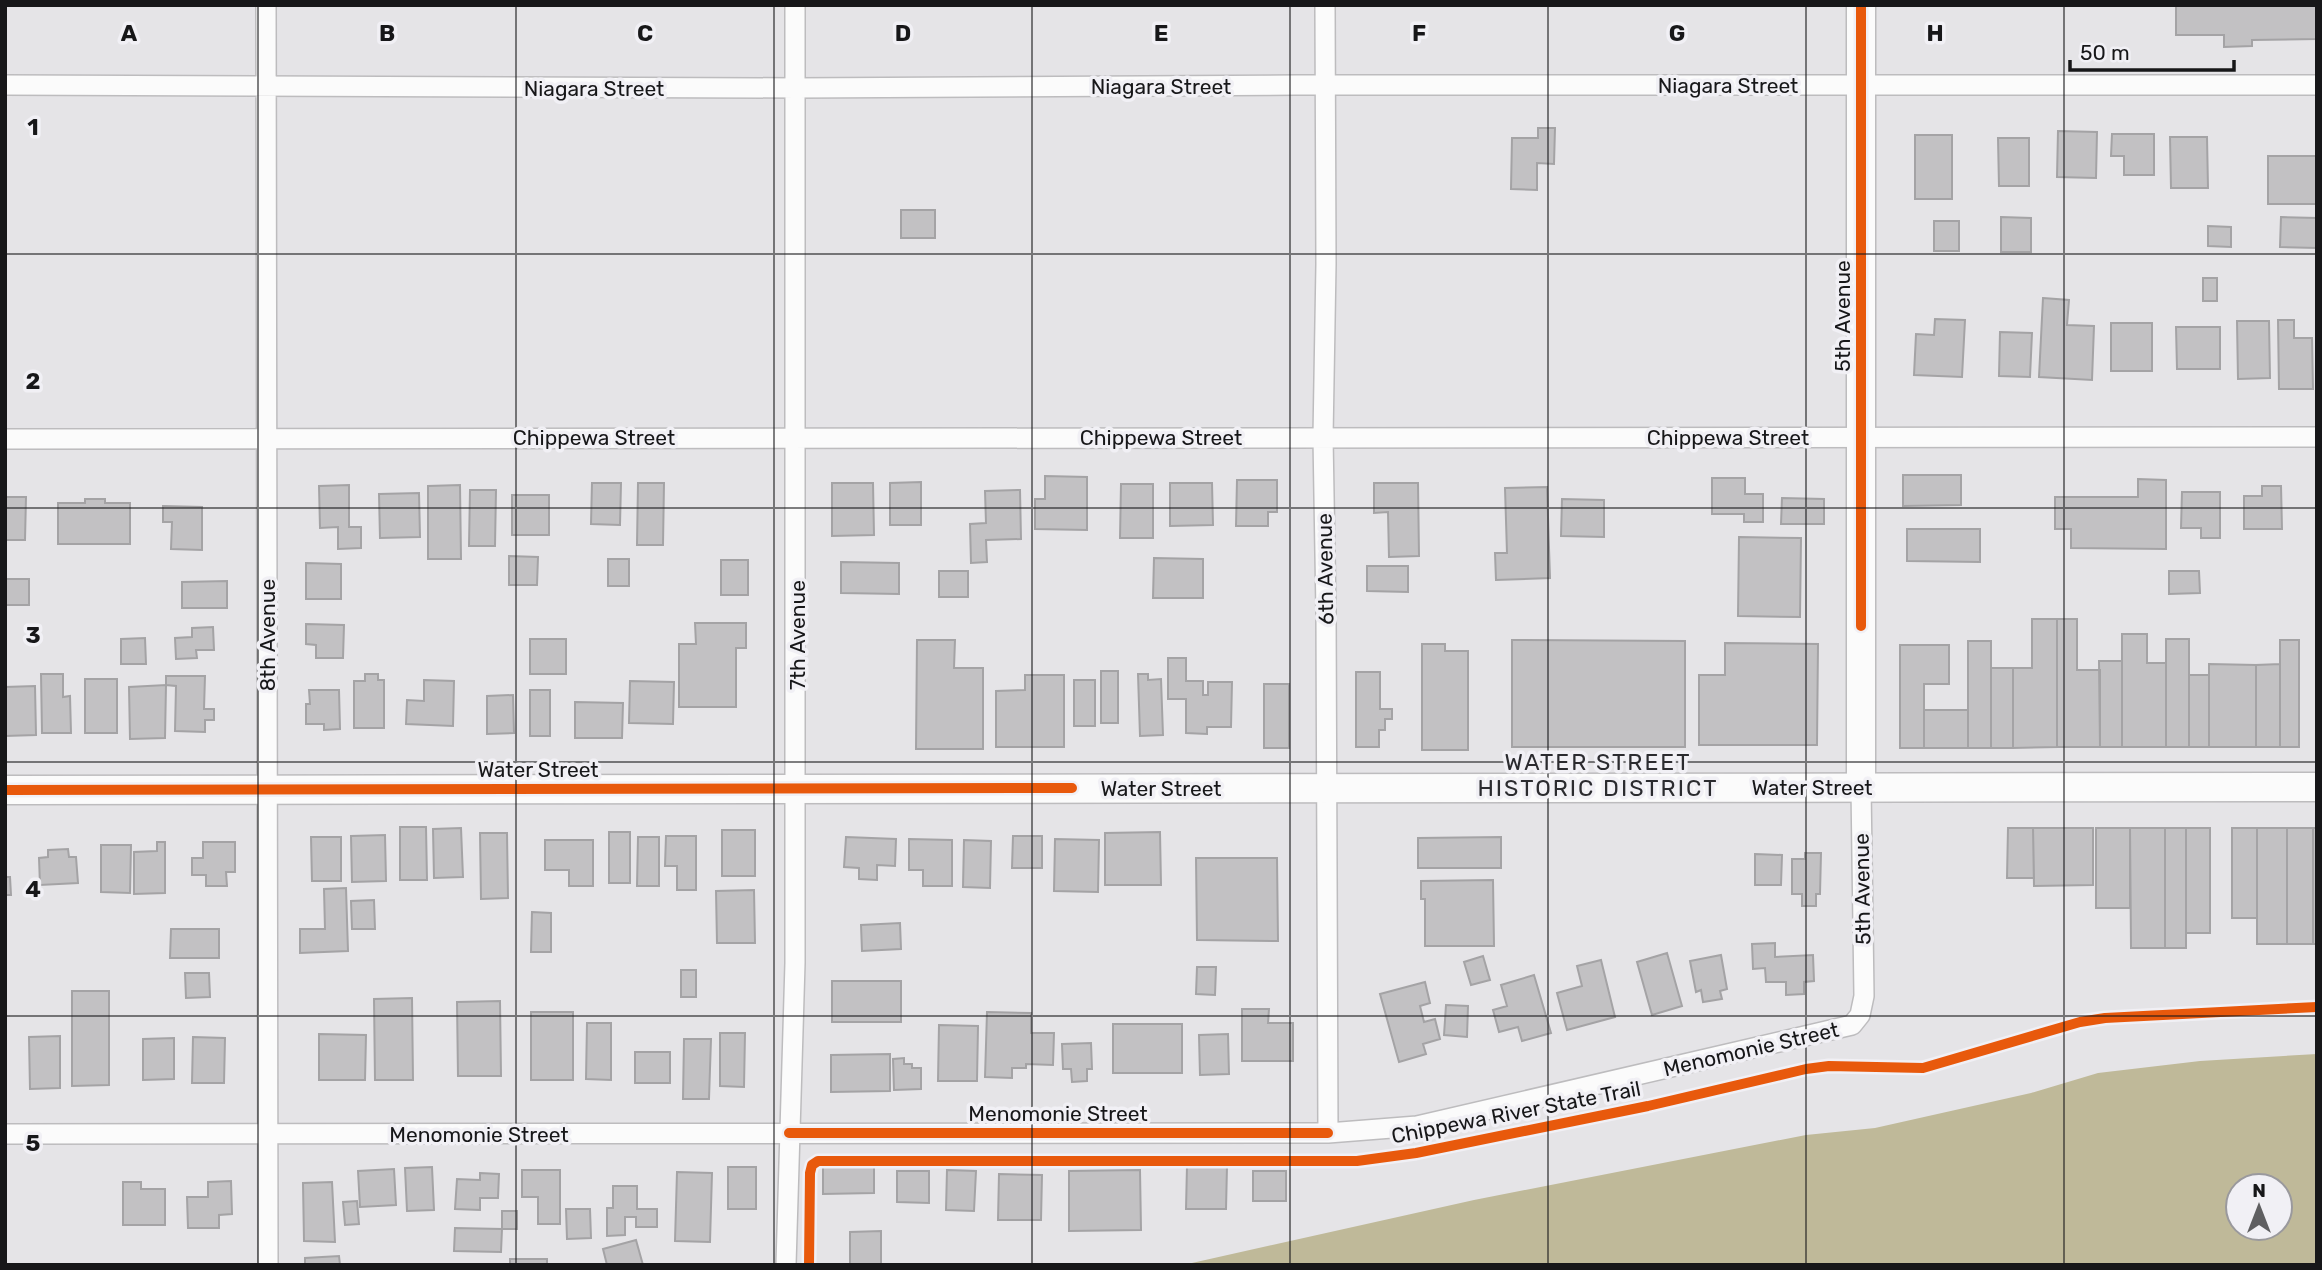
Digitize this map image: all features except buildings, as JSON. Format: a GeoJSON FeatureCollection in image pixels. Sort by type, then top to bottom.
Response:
{"type":"FeatureCollection","features":[{"type":"Feature","properties":{"kind":"main road","name":"5th Avenue"},"geometry":{"type":"LineString","coordinates":[[1861,5],[1861,787]]}},
{"type":"Feature","properties":{"kind":"main road","name":"Water Street"},"geometry":{"type":"LineString","coordinates":[[5,789],[2317,787]]}},
{"type":"Feature","properties":{"kind":"street","name":"8th Avenue"},"geometry":{"type":"LineString","coordinates":[[266,5],[268,1265]]}},
{"type":"Feature","properties":{"kind":"street","name":"7th Avenue"},"geometry":{"type":"LineString","coordinates":[[786,1265],[796,963],[795,5]]}},
{"type":"Feature","properties":{"kind":"street","name":"6th Avenue"},"geometry":{"type":"LineString","coordinates":[[1325,5],[1326,264],[1323,437],[1328,1133]]}},
{"type":"Feature","properties":{"kind":"street","name":"Niagara Street"},"geometry":{"type":"LineString","coordinates":[[5,85],[796,88],[2317,85]]}},
{"type":"Feature","properties":{"kind":"street","name":"Chippewa Street"},"geometry":{"type":"LineString","coordinates":[[5,439],[2317,437]]}},
{"type":"Feature","properties":{"kind":"street","name":"5th Avenue"},"geometry":{"type":"LineString","coordinates":[[1860,1015],[1864,996],[1861,787]]}},
{"type":"Feature","properties":{"kind":"street","name":"Menomonie Street"},"geometry":{"type":"LineString","coordinates":[[5,1135],[1328,1133],[1418,1126],[1835,1031],[1852,1025],[1860,1015]]}},
{"type":"Feature","properties":{"kind":"shaded area"},"geometry":{"type":"Polygon","coordinates":[[[2317,1054],[2317,1265],[1183,1265],[1474,1200],[1806,1135],[1875,1128],[2031,1093],[2098,1073],[2200,1061],[2317,1054]]]}},
{"type":"Feature","properties":{"kind":"cycle path"},"geometry":{"type":"LineString","coordinates":[[1861,5],[1861,626]]}},
{"type":"Feature","properties":{"kind":"cycle path"},"geometry":{"type":"LineString","coordinates":[[5,790],[1072,788]]}},
{"type":"Feature","properties":{"kind":"cycle path","name":"Chippewa River State Trail"},"geometry":{"type":"LineString","coordinates":[[809,1265],[810,1173],[812,1165],[818,1161],[1357,1161],[1416,1153],[1648,1106],[1806,1069],[1829,1066],[1923,1068],[2080,1022],[2105,1018],[2317,1007]]}},
{"type":"Feature","properties":{"kind":"cycle path"},"geometry":{"type":"LineString","coordinates":[[789,1133],[1328,1133]]}},
{"type":"Feature","properties":{"kind":"district","name":"WATER STREET HISTORIC DISTRICT"},"geometry":{"type":"Point","coordinates":[1598,775]}}]}
